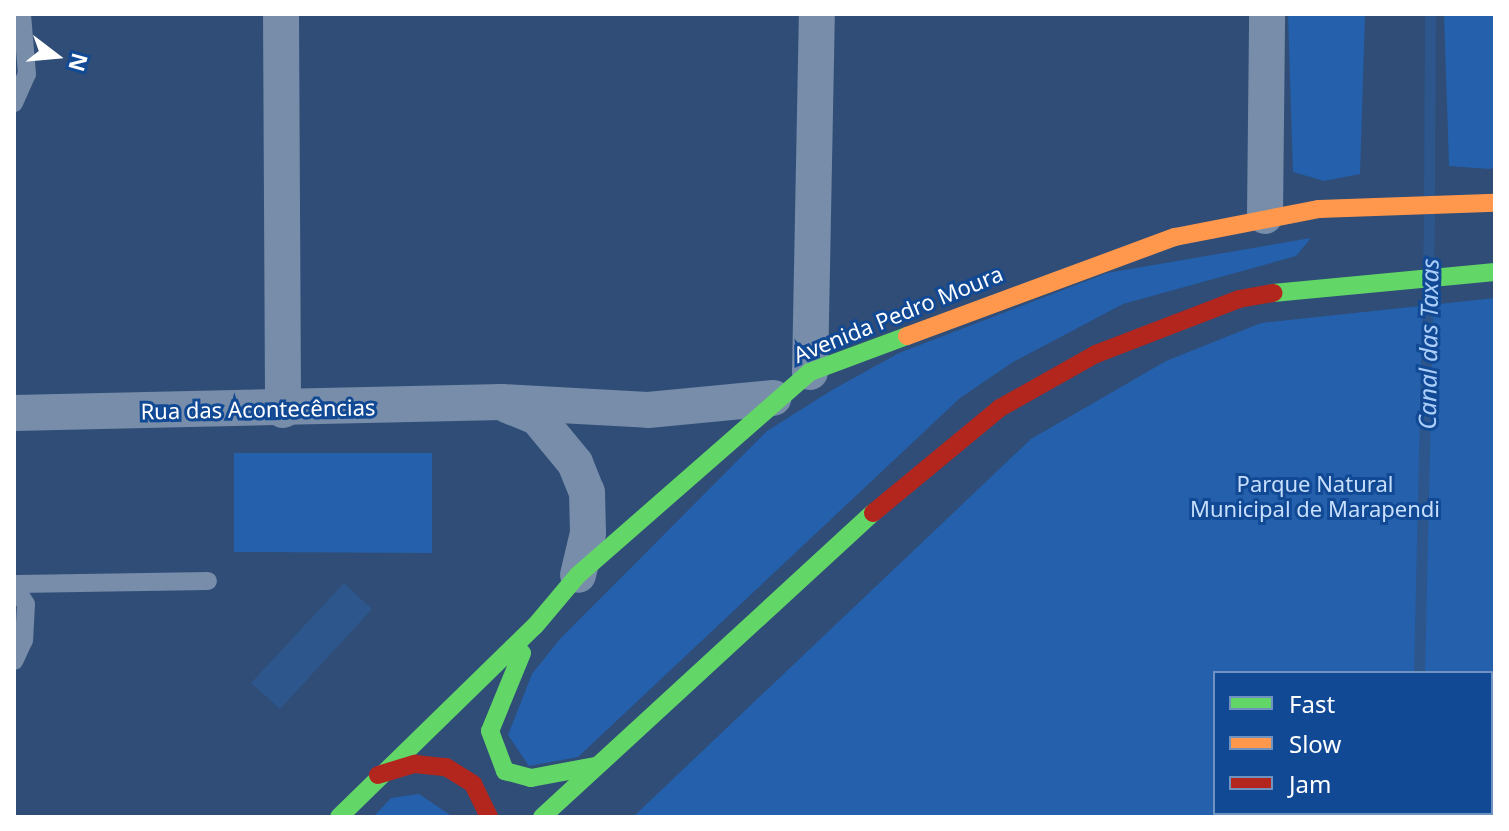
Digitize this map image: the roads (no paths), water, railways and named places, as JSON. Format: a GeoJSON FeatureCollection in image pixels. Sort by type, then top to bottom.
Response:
{"type":"FeatureCollection","features":[{"type":"Feature","properties":{"kind":"main road","name":"Avenida Pedro Moura"},"geometry":{"type":"LineString","coordinates":[[339,817],[378,775],[535,626],[578,575],[773,398],[810,372],[1071,271],[1265,216],[1319,209],[1495,203]]}},
{"type":"Feature","properties":{"kind":"main road"},"geometry":{"type":"LineString","coordinates":[[542,817],[921,469],[1000,408],[1150,329],[1239,299],[1329,284],[1495,272]]}},
{"type":"Feature","properties":{"kind":"main road"},"geometry":{"type":"LineString","coordinates":[[535,626],[494,710],[492,752],[505,771],[531,778],[595,766]]}},
{"type":"Feature","properties":{"kind":"main road"},"geometry":{"type":"LineString","coordinates":[[378,775],[415,764],[446,767],[473,784],[489,817]]}},
{"type":"Feature","properties":{"kind":"street"},"geometry":{"type":"LineString","coordinates":[[281,14],[283,410]]}},
{"type":"Feature","properties":{"kind":"street"},"geometry":{"type":"LineString","coordinates":[[810,372],[817,14]]}},
{"type":"Feature","properties":{"kind":"street"},"geometry":{"type":"LineString","coordinates":[[1265,216],[1267,14]]}},
{"type":"Feature","properties":{"kind":"street","name":"Rua das Acontecências"},"geometry":{"type":"LineString","coordinates":[[14,413],[283,410],[502,402],[648,410],[773,398]]}},
{"type":"Feature","properties":{"kind":"street","name":"Rua das Acontecências"},"geometry":{"type":"LineString","coordinates":[[502,402],[537,417],[575,463],[587,492],[588,533],[578,575]]}},
{"type":"Feature","properties":{"kind":"lane"},"geometry":{"type":"LineString","coordinates":[[14,103],[27,74],[22,14]]}},
{"type":"Feature","properties":{"kind":"lane"},"geometry":{"type":"LineString","coordinates":[[14,661],[24,640],[26,604],[16,585],[208,581]]}},
{"type":"Feature","properties":{"kind":"waterway","name":"Canal das Taxas"},"geometry":{"type":"LineString","coordinates":[[1429,197],[1430,14]]}},
{"type":"Feature","properties":{"kind":"waterway","name":"Canal das Taxas"},"geometry":{"type":"LineString","coordinates":[[1428,269],[1429,215]]}},
{"type":"Feature","properties":{"kind":"waterway","name":"Canal das Taxas"},"geometry":{"type":"LineString","coordinates":[[1419,671],[1428,287]]}},
{"type":"Feature","properties":{"kind":"park label","name":"Parque Natural Municipal de Marapendi"},"geometry":{"type":"Point","coordinates":[1315,496]}}]}
